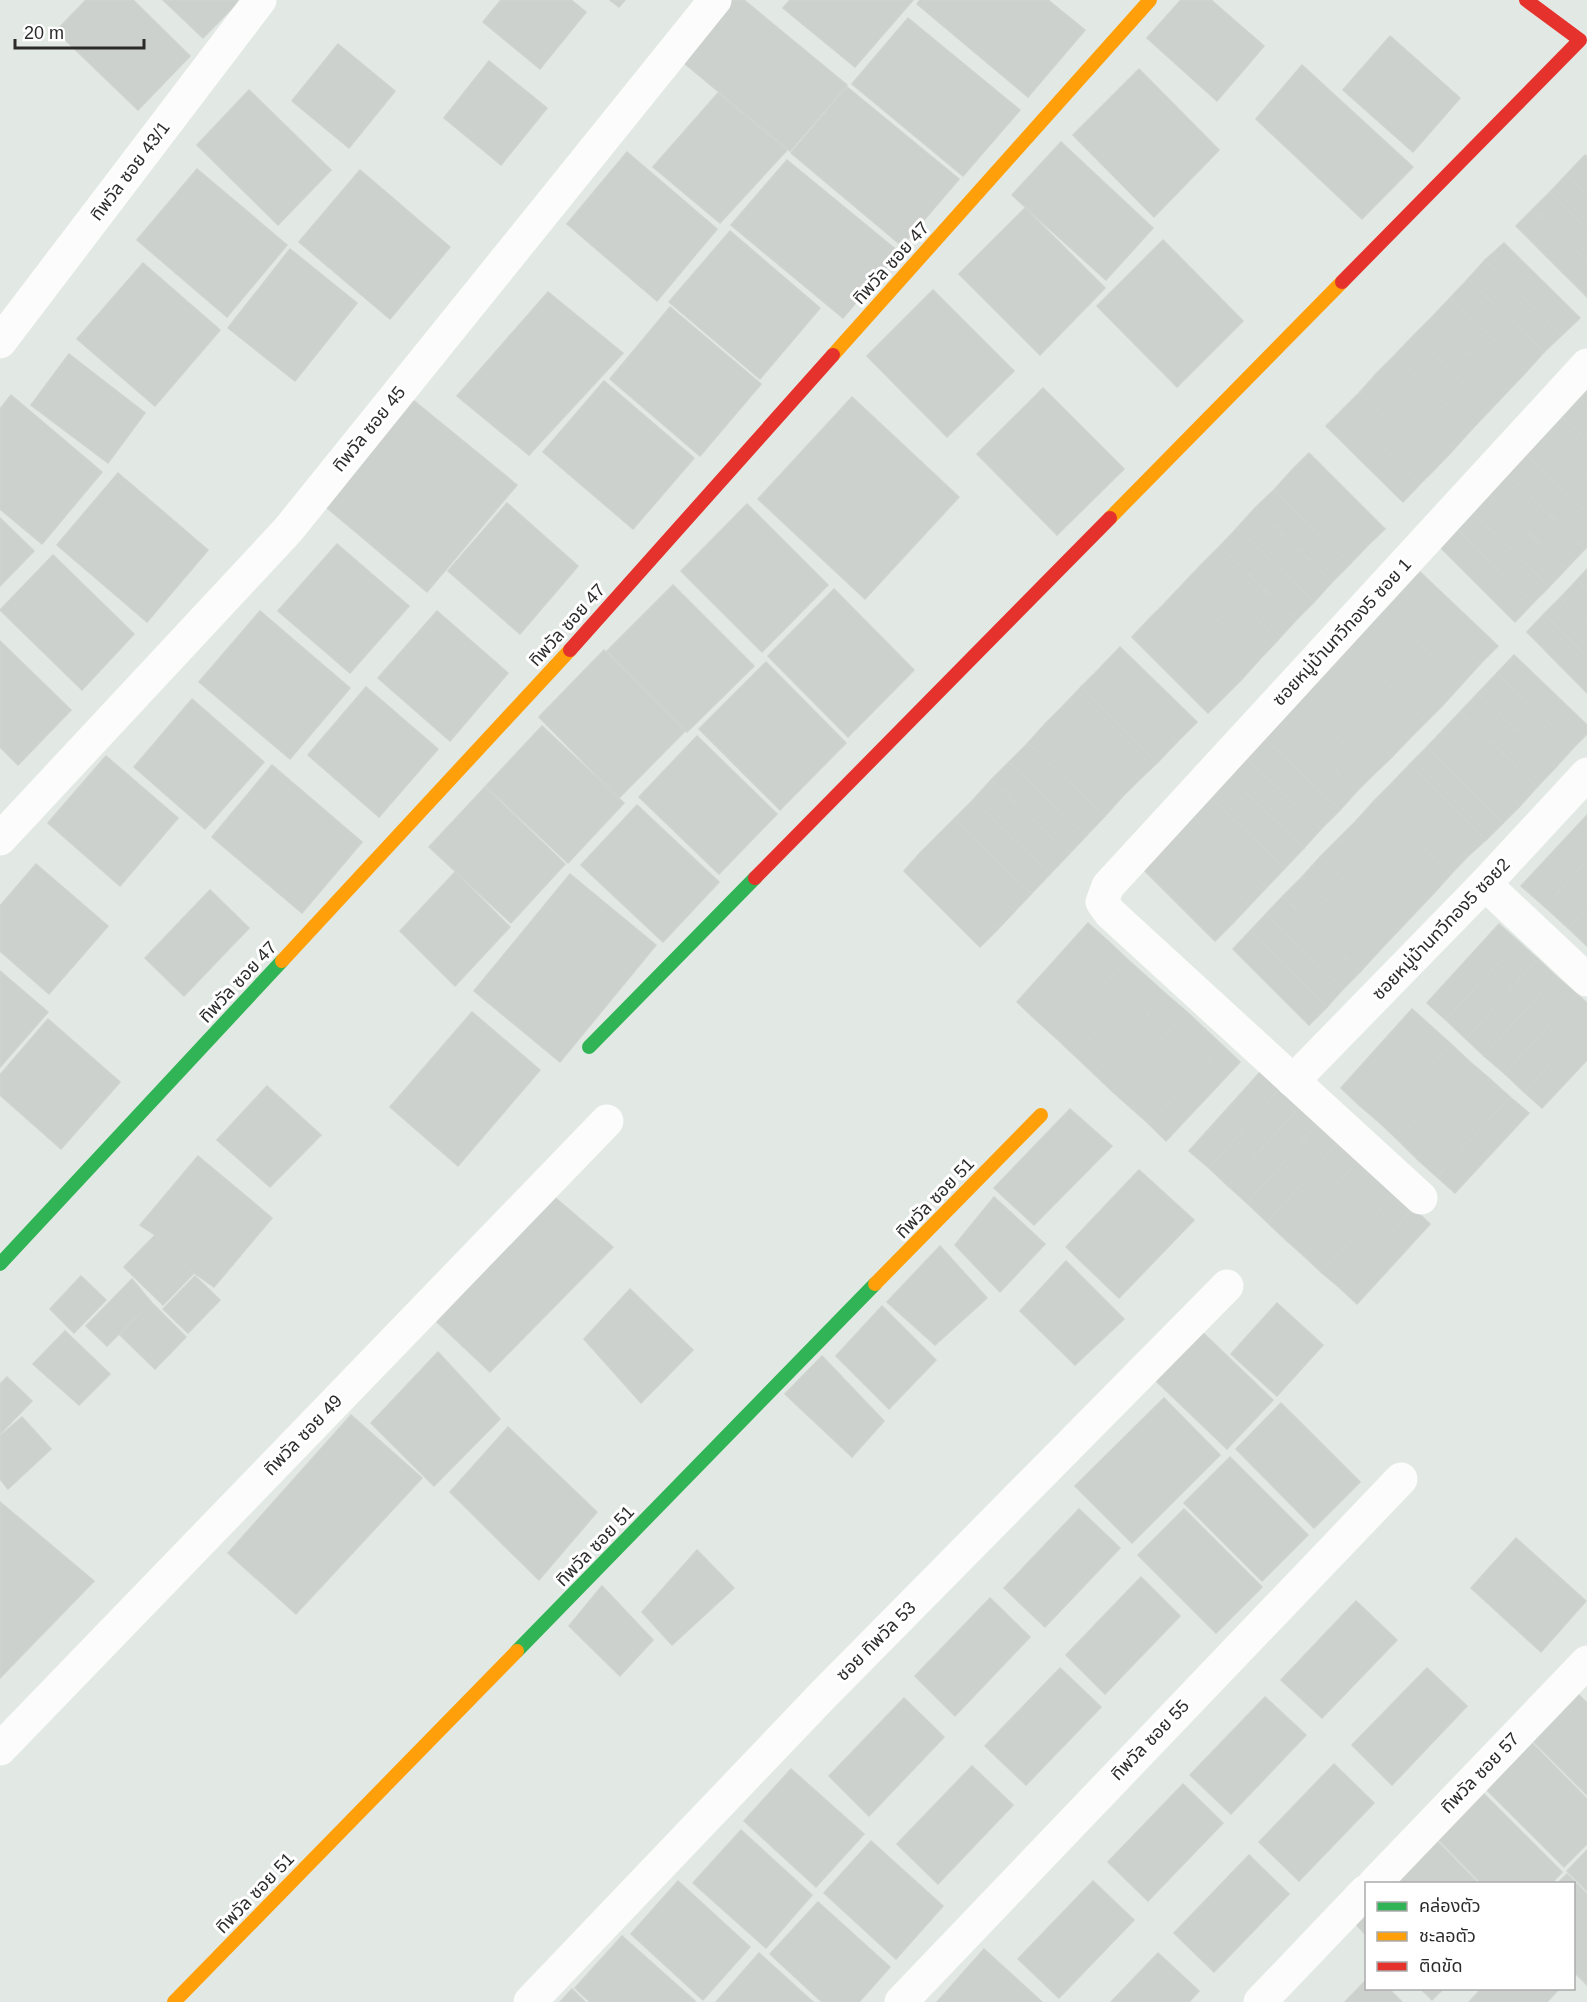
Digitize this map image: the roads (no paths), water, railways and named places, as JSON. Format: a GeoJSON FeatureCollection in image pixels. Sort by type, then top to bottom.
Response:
{"type":"FeatureCollection","features":[{"type":"Feature","properties":{"kind":"street","name":"ทิพวัล ซอย 43/1"},"geometry":{"type":"LineString","coordinates":[[0,342],[260,0]]}},
{"type":"Feature","properties":{"kind":"street","name":"ทิพวัล ซอย 45"},"geometry":{"type":"LineString","coordinates":[[0,838],[288,530],[715,0]]}},
{"type":"Feature","properties":{"kind":"street","name":"ทิพวัล ซอย 47"},"geometry":{"type":"LineString","coordinates":[[0,1264],[552,670],[1150,0]]}},
{"type":"Feature","properties":{"kind":"street"},"geometry":{"type":"LineString","coordinates":[[589,1047],[1580,40],[1526,0]]}},
{"type":"Feature","properties":{"kind":"street","name":"ซอยหมู่บ้านทวีทอง5 ซอย 1"},"geometry":{"type":"LineString","coordinates":[[1293,1081],[1110,913],[1102,902],[1108,886],[1587,365]]}},
{"type":"Feature","properties":{"kind":"street","name":"ซอยหมู่บ้านทวีทอง5 ซอย2"},"geometry":{"type":"LineString","coordinates":[[1293,1081],[1485,885],[1587,774]]}},
{"type":"Feature","properties":{"kind":"street"},"geometry":{"type":"LineString","coordinates":[[1485,885],[1587,980]]}},
{"type":"Feature","properties":{"kind":"street"},"geometry":{"type":"LineString","coordinates":[[1293,1081],[1421,1198]]}},
{"type":"Feature","properties":{"kind":"street","name":"ทิพวัล ซอย 51"},"geometry":{"type":"LineString","coordinates":[[174,2002],[1041,1115]]}},
{"type":"Feature","properties":{"kind":"street","name":"ทิพวัล ซอย 49"},"geometry":{"type":"LineString","coordinates":[[0,1749],[607,1121]]}},
{"type":"Feature","properties":{"kind":"street","name":"ซอย ทิพวัล 53"},"geometry":{"type":"LineString","coordinates":[[530,2002],[823,1695],[1227,1286]]}},
{"type":"Feature","properties":{"kind":"street","name":"ทิพวัล ซอย 55"},"geometry":{"type":"LineString","coordinates":[[901,2002],[1401,1479]]}},
{"type":"Feature","properties":{"kind":"street","name":"ทิพวัล ซอย 57"},"geometry":{"type":"LineString","coordinates":[[1376,1882],[1587,1662]]}},
{"type":"Feature","properties":{"kind":"street"},"geometry":{"type":"LineString","coordinates":[[1260,2002],[1365,1892]]}}]}
